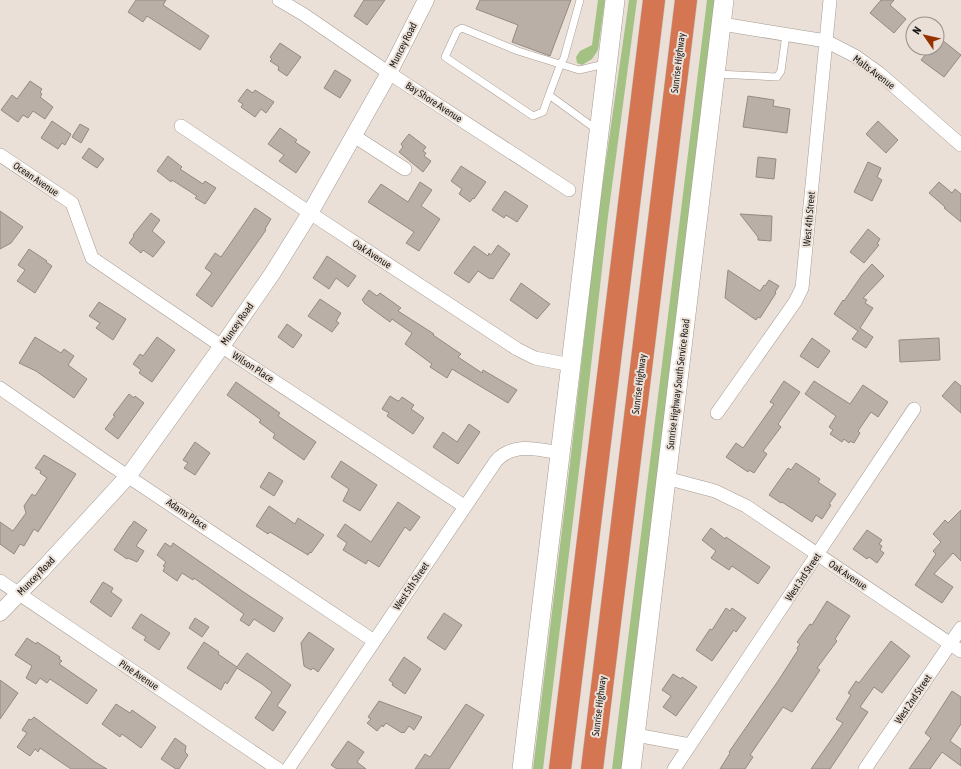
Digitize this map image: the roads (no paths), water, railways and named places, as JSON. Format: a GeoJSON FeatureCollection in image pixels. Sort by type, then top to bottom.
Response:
{"type":"FeatureCollection","features":[{"type":"Feature","properties":{"kind":"highway"},"geometry":{"type":"LineString","coordinates":[[560,769],[654,0]]}},
{"type":"Feature","properties":{"kind":"highway","name":"Sunrise Highway"},"geometry":{"type":"LineString","coordinates":[[592,769],[686,0]]}},
{"type":"Feature","properties":{"kind":"main road"},"geometry":{"type":"LineString","coordinates":[[522,769],[615,0]]}},
{"type":"Feature","properties":{"kind":"main road","name":"Sunrise Highway South Service Road"},"geometry":{"type":"LineString","coordinates":[[632,769],[724,0]]}},
{"type":"Feature","properties":{"kind":"street","name":"Bay Shore Avenue"},"geometry":{"type":"LineString","coordinates":[[279,0],[303,14],[389,73],[569,190]]}},
{"type":"Feature","properties":{"kind":"street","name":"Muncey Road"},"geometry":{"type":"LineString","coordinates":[[0,613],[129,475],[222,346],[272,274],[310,213],[389,73],[426,0]]}},
{"type":"Feature","properties":{"kind":"street","name":"West 4th Street"},"geometry":{"type":"LineString","coordinates":[[717,414],[796,302],[802,288],[830,0]]}},
{"type":"Feature","properties":{"kind":"street","name":"Malts Avenue"},"geometry":{"type":"LineString","coordinates":[[722,24],[826,41],[855,56],[878,73],[961,145]]}},
{"type":"Feature","properties":{"kind":"street","name":"Oak Avenue"},"geometry":{"type":"LineString","coordinates":[[181,126],[517,349],[535,358],[570,365]]}},
{"type":"Feature","properties":{"kind":"street"},"geometry":{"type":"LineString","coordinates":[[354,136],[405,169]]}},
{"type":"Feature","properties":{"kind":"street","name":"Ocean Avenue"},"geometry":{"type":"LineString","coordinates":[[0,155],[72,203]]}},
{"type":"Feature","properties":{"kind":"street","name":"Wilson Place"},"geometry":{"type":"LineString","coordinates":[[72,203],[92,258],[464,506]]}},
{"type":"Feature","properties":{"kind":"street","name":"Adams Place"},"geometry":{"type":"LineString","coordinates":[[0,388],[374,641]]}},
{"type":"Feature","properties":{"kind":"street","name":"West 3rd Street"},"geometry":{"type":"LineString","coordinates":[[674,769],[914,409]]}},
{"type":"Feature","properties":{"kind":"street","name":"West 5th Street"},"geometry":{"type":"LineString","coordinates":[[288,769],[491,467],[508,451],[522,448],[560,453]]}},
{"type":"Feature","properties":{"kind":"street","name":"Oak Avenue"},"geometry":{"type":"LineString","coordinates":[[666,478],[705,487],[734,500],[755,512],[956,647]]}},
{"type":"Feature","properties":{"kind":"street","name":"Pine Avenue"},"geometry":{"type":"LineString","coordinates":[[0,582],[278,769]]}},
{"type":"Feature","properties":{"kind":"street","name":"West 2nd Street"},"geometry":{"type":"LineString","coordinates":[[865,769],[956,647],[961,628]]}},
{"type":"Feature","properties":{"kind":"street"},"geometry":{"type":"LineString","coordinates":[[636,735],[690,744]]}},
{"type":"Feature","properties":{"kind":"lane"},"geometry":{"type":"LineString","coordinates":[[580,0],[564,58],[561,63],[543,112],[533,116],[445,57],[457,31],[462,28],[518,51],[561,63],[580,70],[608,64]]}},
{"type":"Feature","properties":{"kind":"lane"},"geometry":{"type":"LineString","coordinates":[[716,74],[777,77],[781,71],[786,34]]}},
{"type":"Feature","properties":{"kind":"lane"},"geometry":{"type":"LineString","coordinates":[[549,95],[599,131]]}}]}
